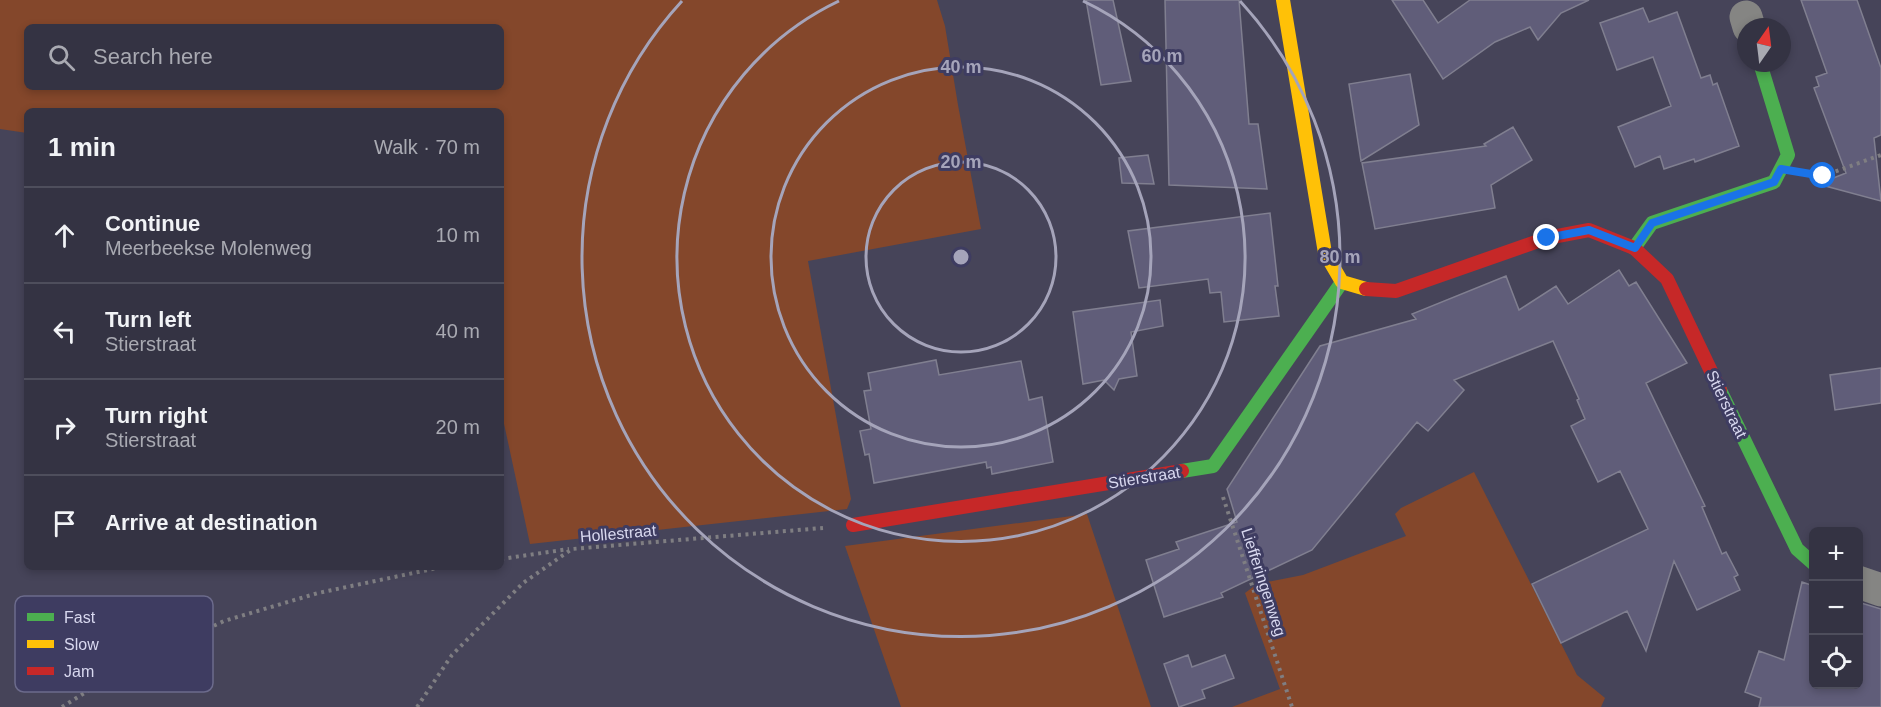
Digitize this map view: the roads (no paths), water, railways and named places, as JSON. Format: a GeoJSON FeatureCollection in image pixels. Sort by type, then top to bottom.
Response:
{"type":"FeatureCollection","features":[{"type":"Feature","properties":{"kind":"street"},"geometry":{"type":"LineString","coordinates":[[1283,0],[1325,253],[1342,282]]}},
{"type":"Feature","properties":{"kind":"street"},"geometry":{"type":"LineString","coordinates":[[1635,248],[1652,223],[1774,182],[1788,155],[1763,72]]}},
{"type":"Feature","properties":{"kind":"street","name":"Stierstraat"},"geometry":{"type":"LineString","coordinates":[[853,525],[1213,466],[1342,282],[1369,290],[1396,291],[1547,238],[1589,230],[1635,248],[1667,279],[1797,549],[1809,560]]}},
{"type":"Feature","properties":{"kind":"street"},"geometry":{"type":"LineString","coordinates":[[1863,584],[1881,590]]}}]}
